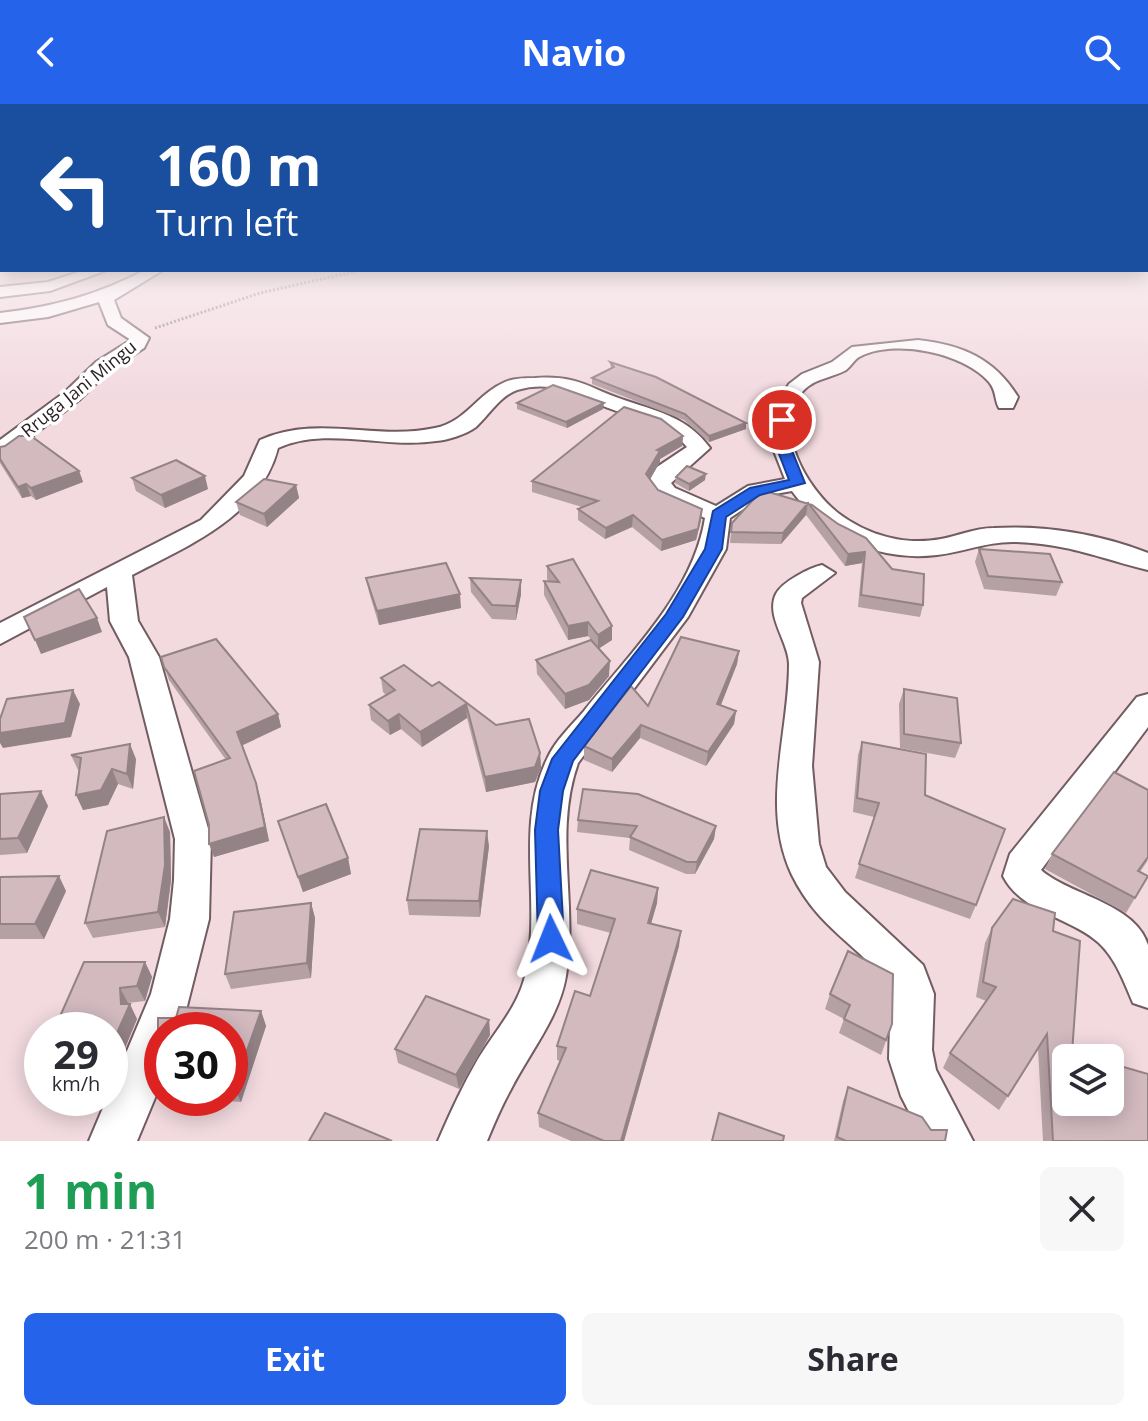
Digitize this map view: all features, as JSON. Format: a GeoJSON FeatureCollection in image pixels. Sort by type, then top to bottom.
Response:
{"type":"FeatureCollection","features":[{"type":"Feature","properties":{"kind":"street"},"geometry":{"type":"LineString","coordinates":[[0,318],[37,315],[78,304]]}},
{"type":"Feature","properties":{"kind":"street"},"geometry":{"type":"LineString","coordinates":[[0,326],[46,319],[86,304]]}},
{"type":"Feature","properties":{"kind":"street","name":"Rruga Jani Mingu"},"geometry":{"type":"LineString","coordinates":[[0,450],[72,396],[103,366],[138,344],[140,338],[114,321],[108,304]]}},
{"type":"Feature","properties":{"kind":"street"},"geometry":{"type":"LineString","coordinates":[[1006,404],[1008,397],[1004,388],[990,370],[949,350],[904,345],[852,354],[836,367],[806,379],[785,405],[781,434],[797,483],[831,522],[858,536],[898,548],[938,548],[962,539],[992,535],[1026,536],[1119,552],[1148,562]]}},
{"type":"Feature","properties":{"kind":"street"},"geometry":{"type":"LineString","coordinates":[[0,635],[210,525],[247,487],[262,466],[265,450],[274,441],[313,433],[386,438],[436,435],[466,425],[497,394],[525,382],[558,382],[579,386],[603,400],[658,415],[688,435],[699,448],[665,472],[659,483],[667,493],[718,515]]}},
{"type":"Feature","properties":{"kind":"street"},"geometry":{"type":"LineString","coordinates":[[462,1141],[494,1075],[537,1003],[545,979],[551,939],[547,830],[551,791],[563,759],[674,617],[713,549],[718,515],[756,491],[797,483]]}},
{"type":"Feature","properties":{"kind":"street"},"geometry":{"type":"LineString","coordinates":[[113,1141],[165,1022],[184,957],[193,906],[194,867],[193,839],[144,657],[124,621],[118,571]]}},
{"type":"Feature","properties":{"kind":"street"},"geometry":{"type":"LineString","coordinates":[[822,573],[789,595],[786,606],[787,615],[800,641],[804,662],[796,793],[801,839],[808,869],[825,894],[846,920],[904,971],[912,986],[911,1058],[918,1083],[949,1141]]}},
{"type":"Feature","properties":{"kind":"street"},"geometry":{"type":"LineString","coordinates":[[1148,705],[1023,865],[1022,876],[1036,891],[1108,927],[1122,940],[1148,989]]}},
{"type":"Feature","properties":{"kind":"path"},"geometry":{"type":"LineString","coordinates":[[134,335],[227,304]]}},
{"type":"Feature","properties":{"kind":"building"},"geometry":{"type":"Polygon","coordinates":[[[610,362],[656,377],[746,423],[709,436],[685,414],[592,378],[614,367],[610,362]]]}},
{"type":"Feature","properties":{"kind":"building"},"geometry":{"type":"Polygon","coordinates":[[[553,385],[604,403],[566,422],[517,403],[553,385]]]}},
{"type":"Feature","properties":{"kind":"building"},"geometry":{"type":"Polygon","coordinates":[[[624,407],[661,419],[683,436],[657,450],[660,451],[646,474],[658,490],[702,509],[698,529],[662,540],[633,515],[606,528],[578,509],[598,501],[532,481],[624,407]]]}},
{"type":"Feature","properties":{"kind":"building"},"geometry":{"type":"Polygon","coordinates":[[[19,436],[31,436],[79,471],[31,488],[26,484],[18,487],[0,459],[0,447],[19,436]]]}},
{"type":"Feature","properties":{"kind":"building"},"geometry":{"type":"Polygon","coordinates":[[[176,460],[205,476],[161,495],[132,478],[176,460]]]}},
{"type":"Feature","properties":{"kind":"building"},"geometry":{"type":"Polygon","coordinates":[[[687,466],[706,474],[689,484],[676,477],[687,466]]]}},
{"type":"Feature","properties":{"kind":"building"},"geometry":{"type":"Polygon","coordinates":[[[264,479],[296,485],[264,514],[236,502],[264,479]]]}},
{"type":"Feature","properties":{"kind":"building"},"geometry":{"type":"Polygon","coordinates":[[[762,490],[807,504],[783,533],[731,532],[732,523],[762,490]]]}},
{"type":"Feature","properties":{"kind":"building"},"geometry":{"type":"Polygon","coordinates":[[[809,504],[866,538],[892,569],[924,574],[923,605],[861,595],[865,552],[848,554],[809,504]]]}},
{"type":"Feature","properties":{"kind":"building"},"geometry":{"type":"Polygon","coordinates":[[[979,549],[1050,554],[1062,582],[988,576],[979,549]]]}},
{"type":"Feature","properties":{"kind":"building"},"geometry":{"type":"Polygon","coordinates":[[[573,559],[612,626],[598,635],[588,622],[568,626],[544,581],[559,582],[547,566],[573,559]]]}},
{"type":"Feature","properties":{"kind":"building"},"geometry":{"type":"Polygon","coordinates":[[[446,563],[460,594],[377,611],[366,578],[446,563]]]}},
{"type":"Feature","properties":{"kind":"building"},"geometry":{"type":"Polygon","coordinates":[[[470,578],[521,580],[516,606],[492,605],[470,578]]]}},
{"type":"Feature","properties":{"kind":"building"},"geometry":{"type":"Polygon","coordinates":[[[79,589],[97,618],[35,640],[24,617],[79,589]]]}},
{"type":"Feature","properties":{"kind":"building"},"geometry":{"type":"Polygon","coordinates":[[[681,637],[739,651],[717,704],[736,711],[708,752],[641,725],[612,759],[584,746],[631,686],[648,706],[681,637]]]}},
{"type":"Feature","properties":{"kind":"building"},"geometry":{"type":"Polygon","coordinates":[[[216,639],[278,714],[237,732],[256,783],[265,827],[209,844],[209,825],[194,771],[230,758],[164,667],[161,657],[216,639]]]}},
{"type":"Feature","properties":{"kind":"building"},"geometry":{"type":"Polygon","coordinates":[[[591,640],[610,661],[589,685],[565,694],[536,660],[591,640]]]}},
{"type":"Feature","properties":{"kind":"building"},"geometry":{"type":"Polygon","coordinates":[[[404,665],[432,686],[439,682],[496,725],[529,719],[540,753],[535,767],[485,777],[466,704],[420,732],[399,714],[388,721],[369,705],[395,690],[381,678],[404,665]]]}},
{"type":"Feature","properties":{"kind":"building"},"geometry":{"type":"Polygon","coordinates":[[[904,689],[957,698],[961,743],[904,734],[904,689]]]}},
{"type":"Feature","properties":{"kind":"building"},"geometry":{"type":"Polygon","coordinates":[[[73,690],[65,723],[0,733],[0,719],[7,699],[73,690]]]}},
{"type":"Feature","properties":{"kind":"building"},"geometry":{"type":"Polygon","coordinates":[[[862,742],[926,754],[925,795],[1005,829],[976,905],[859,864],[879,803],[857,798],[862,742]]]}},
{"type":"Feature","properties":{"kind":"building"},"geometry":{"type":"Polygon","coordinates":[[[130,744],[127,774],[112,769],[101,790],[76,795],[81,758],[71,755],[130,744]]]}},
{"type":"Feature","properties":{"kind":"building"},"geometry":{"type":"Polygon","coordinates":[[[1114,772],[1148,790],[1148,857],[1138,871],[1148,876],[1135,898],[1052,854],[1114,772]]]}},
{"type":"Feature","properties":{"kind":"building"},"geometry":{"type":"Polygon","coordinates":[[[583,789],[638,794],[716,826],[697,862],[687,862],[630,837],[637,826],[578,820],[583,789]]]}},
{"type":"Feature","properties":{"kind":"building"},"geometry":{"type":"Polygon","coordinates":[[[41,791],[18,838],[0,839],[0,794],[41,791]]]}},
{"type":"Feature","properties":{"kind":"building"},"geometry":{"type":"Polygon","coordinates":[[[326,804],[348,858],[298,877],[278,821],[326,804]]]}},
{"type":"Feature","properties":{"kind":"building"},"geometry":{"type":"Polygon","coordinates":[[[164,817],[165,865],[158,912],[85,923],[107,831],[164,817]]]}},
{"type":"Feature","properties":{"kind":"building"},"geometry":{"type":"Polygon","coordinates":[[[420,829],[487,831],[479,901],[407,900],[420,829]]]}},
{"type":"Feature","properties":{"kind":"building"},"geometry":{"type":"Polygon","coordinates":[[[591,870],[658,888],[648,923],[681,931],[621,1141],[604,1141],[538,1113],[566,1048],[557,1046],[575,991],[590,996],[615,919],[577,909],[591,870]]]}},
{"type":"Feature","properties":{"kind":"building"},"geometry":{"type":"Polygon","coordinates":[[[59,876],[35,924],[0,924],[0,877],[59,876]]]}},
{"type":"Feature","properties":{"kind":"building"},"geometry":{"type":"Polygon","coordinates":[[[1013,899],[1055,913],[1053,931],[1080,941],[1073,1044],[1052,1044],[1052,1116],[1124,1116],[1124,1067],[1148,1074],[1148,1141],[1053,1141],[1047,1034],[1008,1096],[950,1053],[996,987],[983,982],[992,928],[1013,899]]]}},
{"type":"Feature","properties":{"kind":"building"},"geometry":{"type":"Polygon","coordinates":[[[311,903],[307,963],[225,974],[234,912],[311,903]]]}},
{"type":"Feature","properties":{"kind":"building"},"geometry":{"type":"Polygon","coordinates":[[[848,951],[893,974],[892,1024],[886,1040],[844,1019],[850,1005],[830,994],[848,951]]]}},
{"type":"Feature","properties":{"kind":"building"},"geometry":{"type":"Polygon","coordinates":[[[84,962],[145,962],[137,986],[120,988],[121,1004],[130,1004],[126,1012],[62,1012],[84,962]]]}},
{"type":"Feature","properties":{"kind":"building"},"geometry":{"type":"Polygon","coordinates":[[[426,996],[489,1020],[456,1075],[395,1049],[426,996]]]}},
{"type":"Feature","properties":{"kind":"building"},"geometry":{"type":"Polygon","coordinates":[[[179,1007],[261,1011],[248,1048],[248,1012],[178,1012],[179,1007]]]}},
{"type":"Feature","properties":{"kind":"building"},"geometry":{"type":"Polygon","coordinates":[[[848,1087],[922,1117],[931,1130],[947,1130],[945,1141],[846,1141],[837,1137],[848,1087]]]}},
{"type":"Feature","properties":{"kind":"building"},"geometry":{"type":"Polygon","coordinates":[[[325,1113],[392,1141],[309,1141],[325,1113]]]}},
{"type":"Feature","properties":{"kind":"building"},"geometry":{"type":"Polygon","coordinates":[[[719,1113],[784,1136],[783,1141],[712,1141],[719,1113]]]}},
{"type":"Feature","properties":{"kind":"route"},"geometry":{"type":"LineString","coordinates":[[551,939],[547,830],[551,791],[563,759],[674,617],[713,549],[718,515],[756,491],[797,483],[783,446],[782,420]]}}]}
